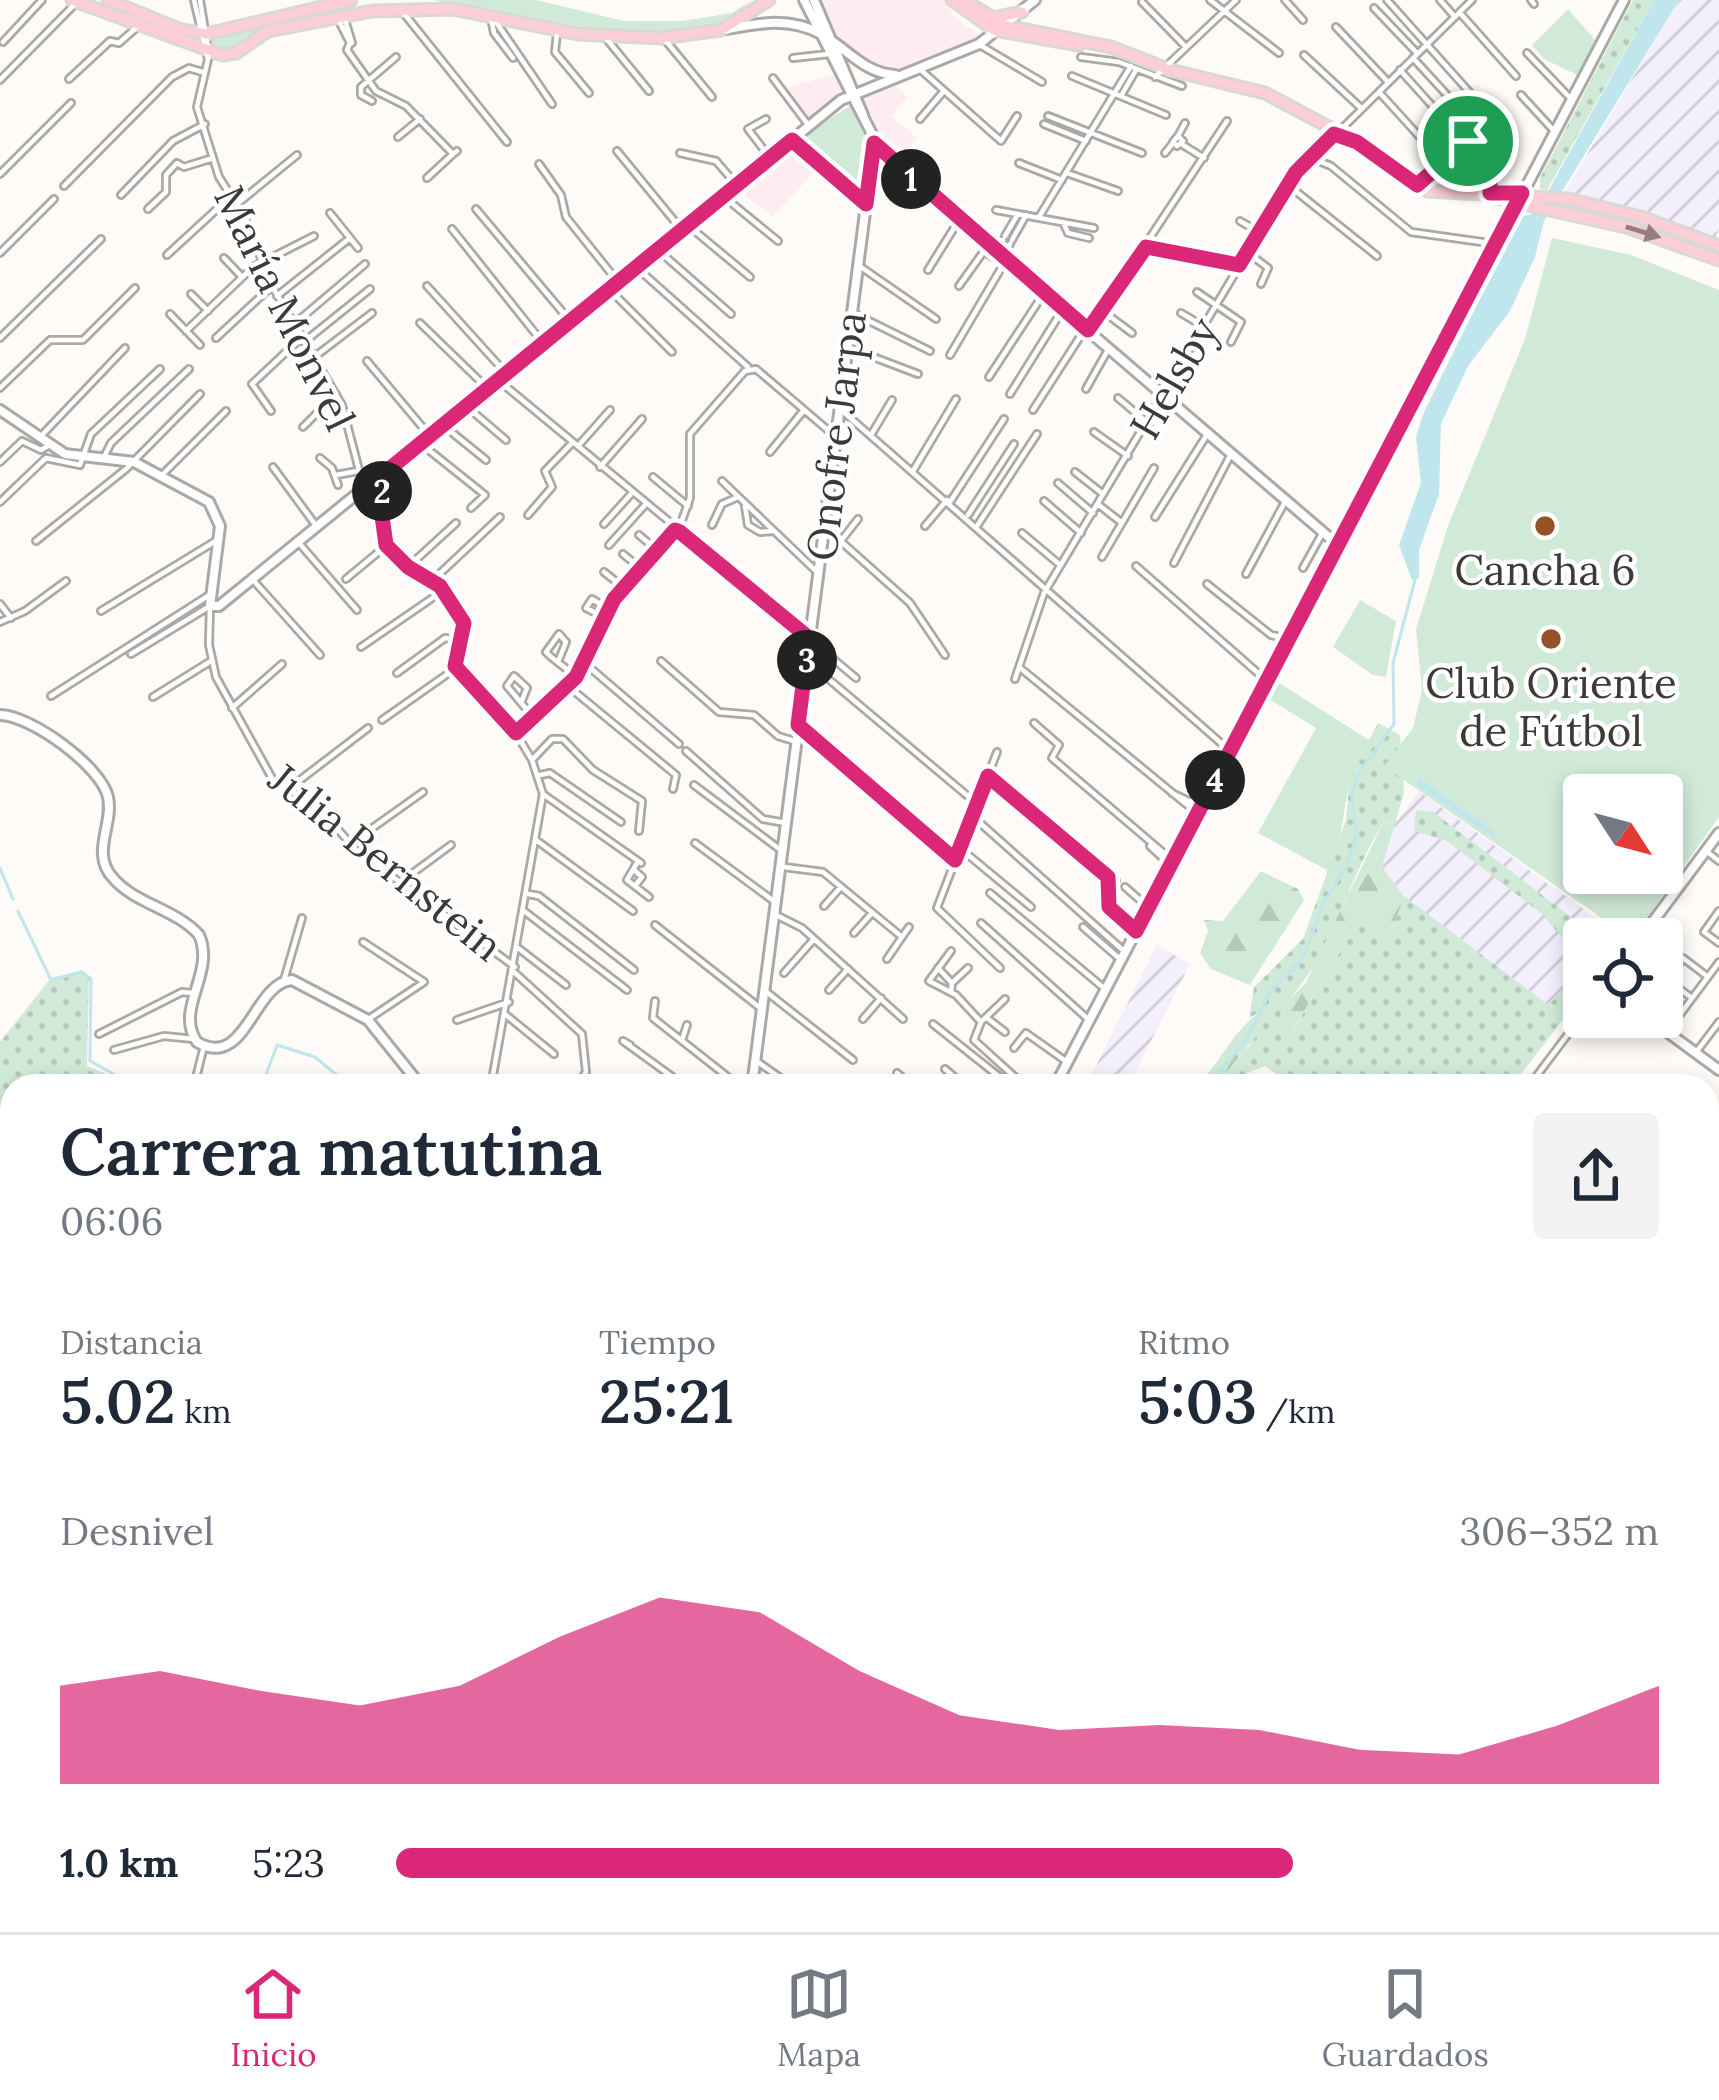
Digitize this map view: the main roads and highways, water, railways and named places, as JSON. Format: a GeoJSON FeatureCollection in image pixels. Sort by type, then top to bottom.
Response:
{"type":"FeatureCollection","features":[{"type":"Feature","properties":{"kind":"main road"},"geometry":{"type":"LineString","coordinates":[[108,0],[204,34],[304,4],[351,0]]}},
{"type":"Feature","properties":{"kind":"main road"},"geometry":{"type":"LineString","coordinates":[[722,30],[759,0]]}},
{"type":"Feature","properties":{"kind":"main road"},"geometry":{"type":"LineString","coordinates":[[74,1],[207,53],[231,55],[268,32],[342,21],[365,11],[402,11],[425,4],[605,37],[663,38],[722,30],[769,0]]}},
{"type":"Feature","properties":{"kind":"main road"},"geometry":{"type":"LineString","coordinates":[[952,0],[1002,29],[1060,45],[1102,45],[1159,73],[1251,88],[1357,142],[1417,185],[1439,194],[1568,199],[1719,245]]}},
{"type":"Feature","properties":{"kind":"main road"},"geometry":{"type":"LineString","coordinates":[[964,0],[1002,29]]}},
{"type":"Feature","properties":{"kind":"main road"},"geometry":{"type":"LineString","coordinates":[[987,18],[1022,12]]}},
{"type":"Feature","properties":{"kind":"main road"},"geometry":{"type":"LineString","coordinates":[[1520,198],[1533,207],[1646,233],[1719,260]]}},
{"type":"Feature","properties":{"kind":"water"},"geometry":{"type":"Polygon","coordinates":[[[1654,0],[1679,0],[1544,221],[1535,257],[1510,311],[1468,366],[1441,424],[1439,494],[1419,550],[1419,578],[1412,580],[1399,545],[1421,483],[1416,437],[1424,412],[1520,217],[1536,213],[1654,0]]]}},
{"type":"Feature","properties":{"kind":"water"},"geometry":{"type":"Polygon","coordinates":[[[1418,777],[1495,832],[1496,839],[1416,785],[1418,777]]]}},
{"type":"Feature","properties":{"kind":"waterway"},"geometry":{"type":"LineString","coordinates":[[1218,1074],[1247,1039],[1270,992],[1303,958],[1323,904],[1347,866],[1356,838],[1352,794],[1359,772],[1394,724],[1393,663],[1415,580]]}},
{"type":"Feature","properties":{"kind":"waterway"},"geometry":{"type":"LineString","coordinates":[[0,868],[13,899]]}},
{"type":"Feature","properties":{"kind":"waterway"},"geometry":{"type":"LineString","coordinates":[[18,911],[51,980],[82,972],[91,979],[90,1061],[113,1074]]}},
{"type":"Feature","properties":{"kind":"waterway"},"geometry":{"type":"LineString","coordinates":[[266,1074],[277,1045],[315,1057],[336,1074]]}},
{"type":"Feature","properties":{"kind":"place","name":"Cancha 6"},"geometry":{"type":"Point","coordinates":[1545,526]}},
{"type":"Feature","properties":{"kind":"place","name":"Club Oriente de Fútbol"},"geometry":{"type":"Point","coordinates":[1551,639]}}]}
